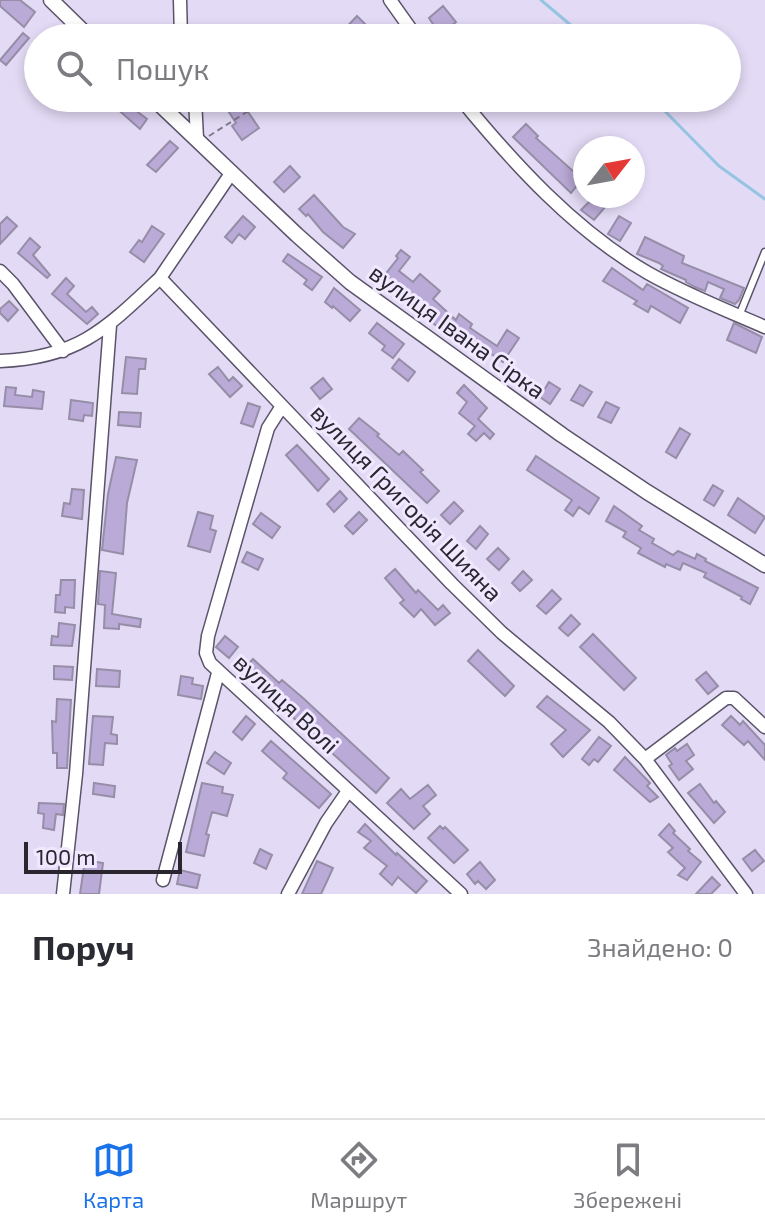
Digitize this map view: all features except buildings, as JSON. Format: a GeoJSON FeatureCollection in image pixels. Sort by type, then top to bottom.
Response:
{"type":"FeatureCollection","features":[{"type":"Feature","properties":{"kind":"street"},"geometry":{"type":"LineString","coordinates":[[51,0],[76,24]]}},
{"type":"Feature","properties":{"kind":"street"},"geometry":{"type":"LineString","coordinates":[[180,0],[181,24]]}},
{"type":"Feature","properties":{"kind":"street"},"geometry":{"type":"LineString","coordinates":[[390,0],[406,24]]}},
{"type":"Feature","properties":{"kind":"street","name":"вулиця Івана Сірка"},"geometry":{"type":"LineString","coordinates":[[168,112],[350,282],[562,435],[765,565]]}},
{"type":"Feature","properties":{"kind":"street"},"geometry":{"type":"LineString","coordinates":[[196,112],[198,140]]}},
{"type":"Feature","properties":{"kind":"street"},"geometry":{"type":"LineString","coordinates":[[473,112],[533,179],[608,246],[647,272],[765,327]]}},
{"type":"Feature","properties":{"kind":"street"},"geometry":{"type":"LineString","coordinates":[[0,361],[36,358],[63,351],[110,325],[160,278],[232,172]]}},
{"type":"Feature","properties":{"kind":"street"},"geometry":{"type":"LineString","coordinates":[[0,271],[63,351]]}},
{"type":"Feature","properties":{"kind":"street","name":"вулиця Григорія Шияна"},"geometry":{"type":"LineString","coordinates":[[160,278],[502,633],[609,722],[645,759],[746,894]]}},
{"type":"Feature","properties":{"kind":"street"},"geometry":{"type":"LineString","coordinates":[[63,894],[73,804],[110,325]]}},
{"type":"Feature","properties":{"kind":"street","name":"вулиця Волі"},"geometry":{"type":"LineString","coordinates":[[282,406],[268,428],[208,636],[206,653],[218,673],[461,894]]}},
{"type":"Feature","properties":{"kind":"street"},"geometry":{"type":"LineString","coordinates":[[163,880],[218,673]]}},
{"type":"Feature","properties":{"kind":"street"},"geometry":{"type":"LineString","coordinates":[[645,759],[726,698],[734,698],[765,727]]}},
{"type":"Feature","properties":{"kind":"street"},"geometry":{"type":"LineString","coordinates":[[288,894],[326,823],[348,791]]}},
{"type":"Feature","properties":{"kind":"street"},"geometry":{"type":"LineString","coordinates":[[439,894],[446,880]]}},
{"type":"Feature","properties":{"kind":"lane"},"geometry":{"type":"LineString","coordinates":[[739,316],[765,252]]}},
{"type":"Feature","properties":{"kind":"path"},"geometry":{"type":"LineString","coordinates":[[396,24],[402,18]]}},
{"type":"Feature","properties":{"kind":"path"},"geometry":{"type":"LineString","coordinates":[[198,140],[246,112]]}},
{"type":"Feature","properties":{"kind":"waterway"},"geometry":{"type":"LineString","coordinates":[[541,0],[569,24]]}},
{"type":"Feature","properties":{"kind":"waterway"},"geometry":{"type":"LineString","coordinates":[[666,112],[719,166],[765,199]]}}]}
